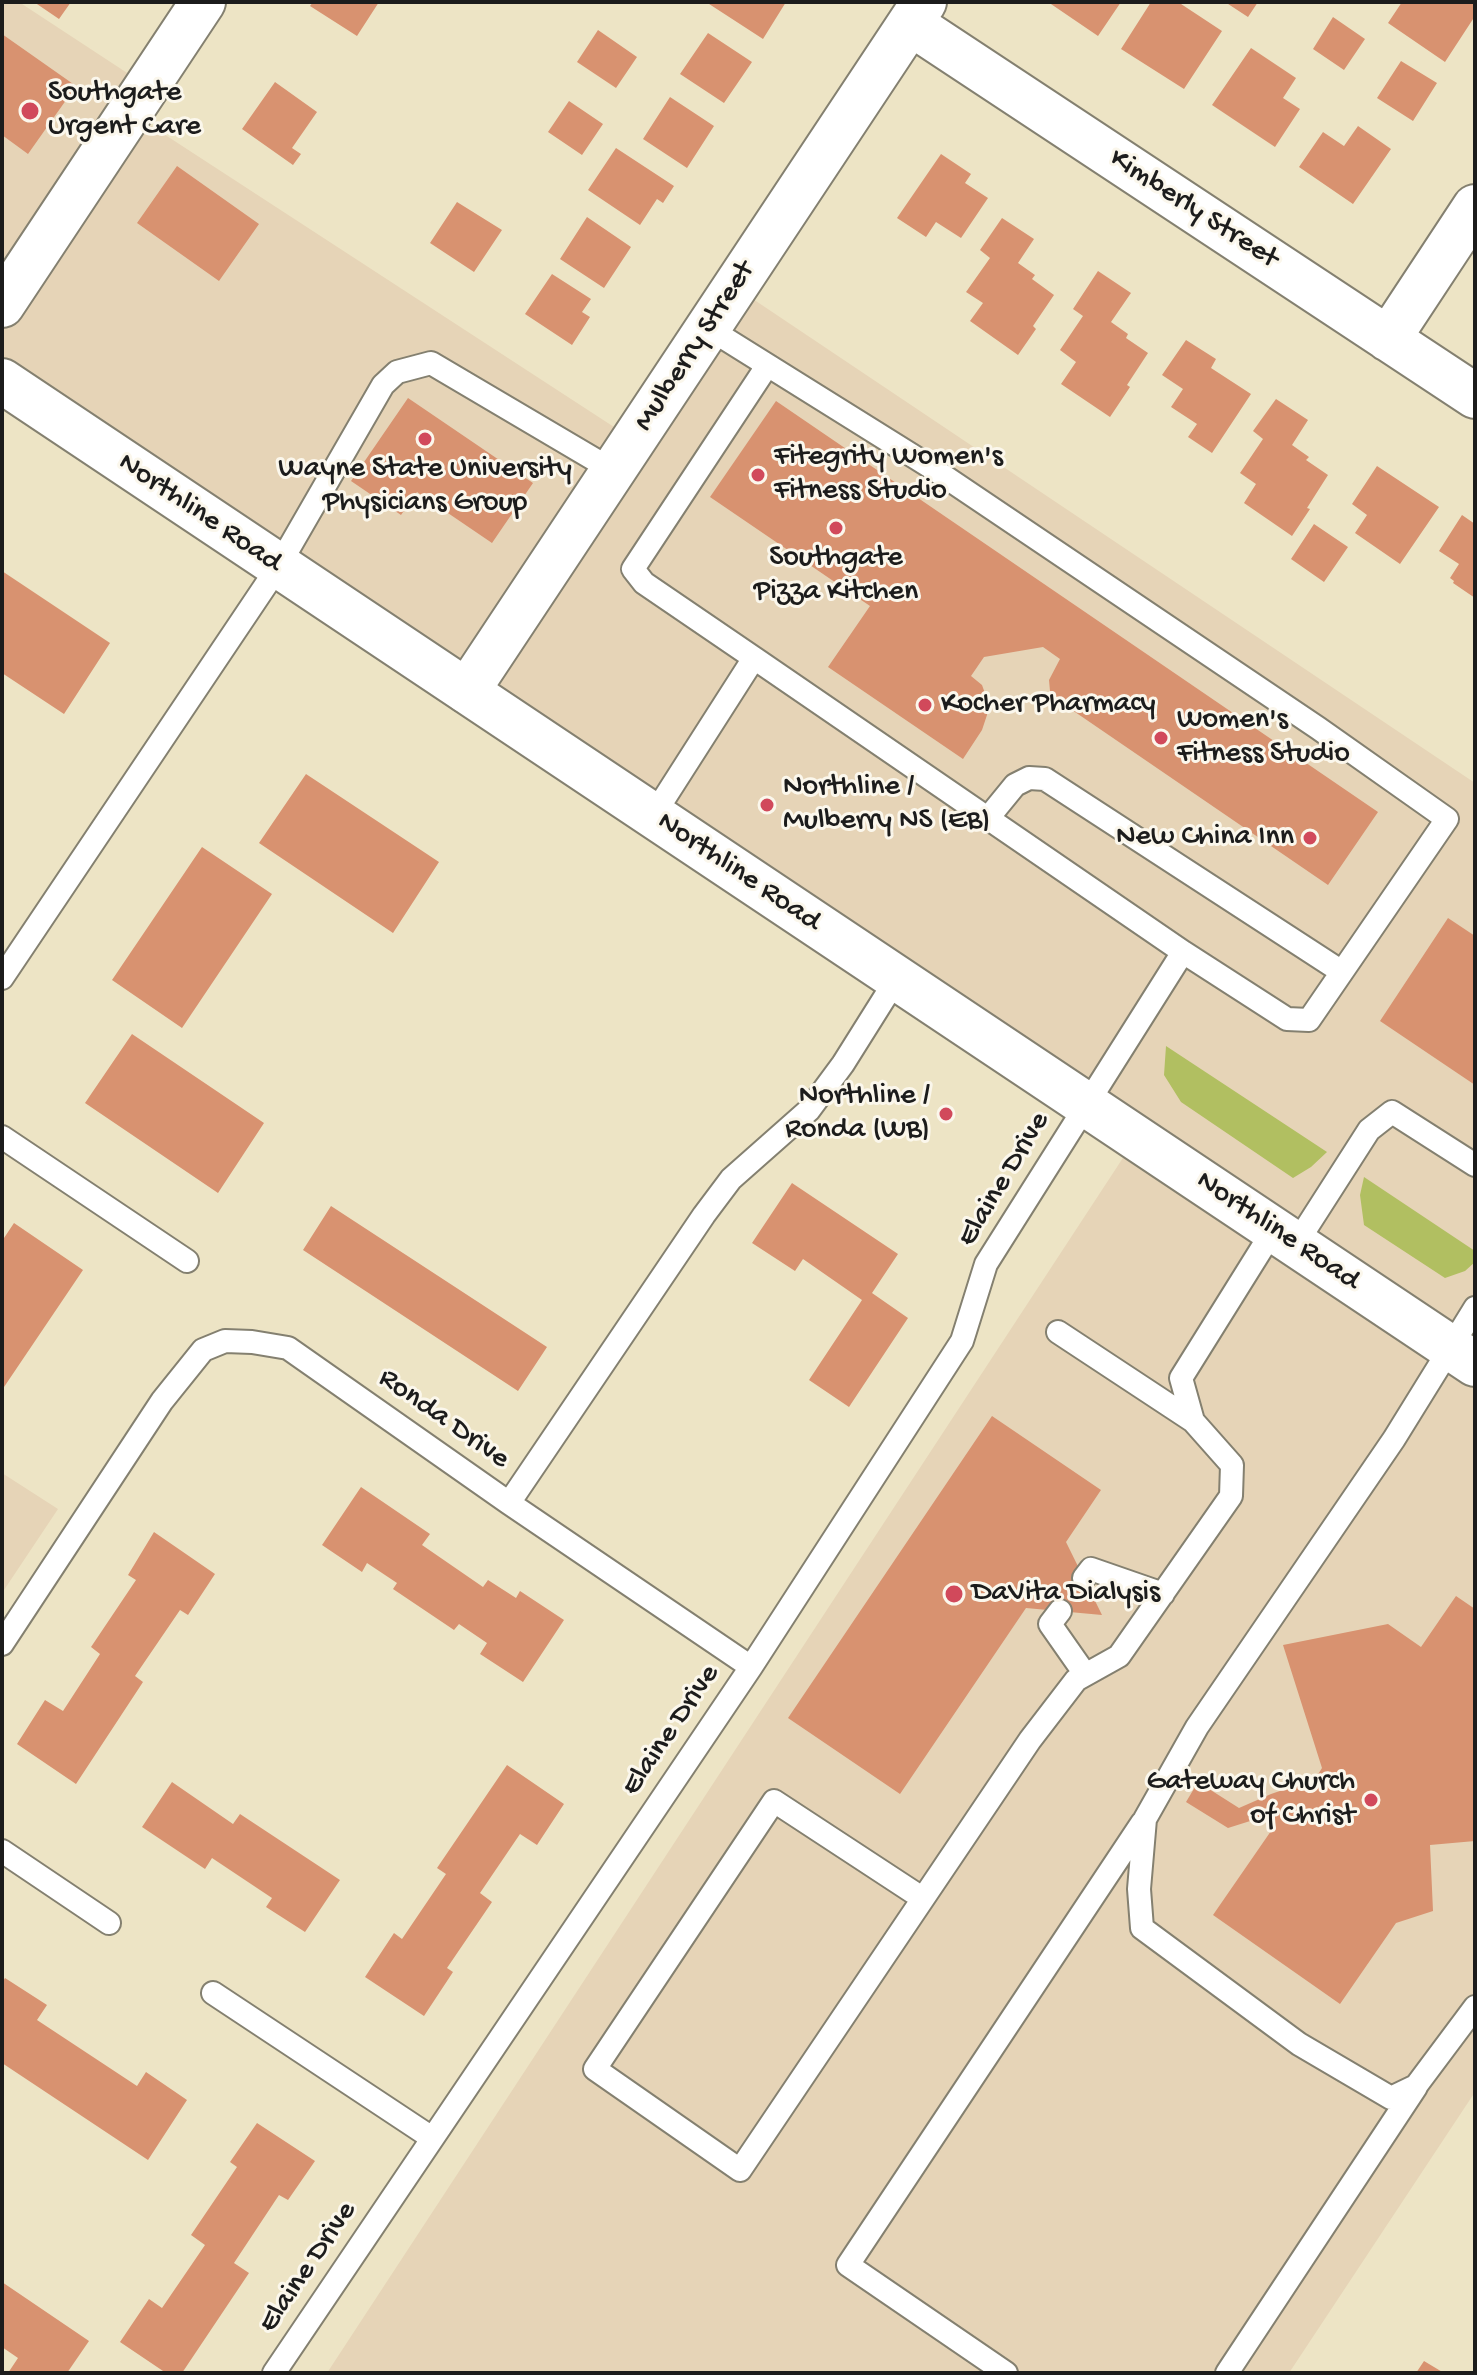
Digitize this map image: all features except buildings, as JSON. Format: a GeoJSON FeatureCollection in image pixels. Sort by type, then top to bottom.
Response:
{"type":"FeatureCollection","features":[{"type":"Feature","properties":{"kind":"street"},"geometry":{"type":"LineString","coordinates":[[2,305],[203,2]]}},
{"type":"Feature","properties":{"kind":"street","name":"Mulberry Street"},"geometry":{"type":"LineString","coordinates":[[467,691],[917,12]]}},
{"type":"Feature","properties":{"kind":"street","name":"Kimberly Street"},"geometry":{"type":"LineString","coordinates":[[917,12],[1475,396]]}},
{"type":"Feature","properties":{"kind":"street"},"geometry":{"type":"LineString","coordinates":[[1388,339],[1475,207]]}},
{"type":"Feature","properties":{"kind":"street","name":"Northline Road"},"geometry":{"type":"LineString","coordinates":[[2,381],[1462,1355]]}},
{"type":"Feature","properties":{"kind":"lane"},"geometry":{"type":"LineString","coordinates":[[708,328],[929,466],[1318,728],[1447,819],[1309,1020],[1287,1019],[1183,952],[644,583],[633,569],[767,366]]}},
{"type":"Feature","properties":{"kind":"lane"},"geometry":{"type":"LineString","coordinates":[[2,978],[278,567],[383,385],[397,372],[431,363],[614,471]]}},
{"type":"Feature","properties":{"kind":"lane"},"geometry":{"type":"LineString","coordinates":[[653,816],[754,658]]}},
{"type":"Feature","properties":{"kind":"lane"},"geometry":{"type":"LineString","coordinates":[[988,818],[1015,785],[1029,778],[1045,779],[1342,972]]}},
{"type":"Feature","properties":{"kind":"lane","name":"Elaine Drive"},"geometry":{"type":"LineString","coordinates":[[274,2373],[751,1667],[962,1341],[986,1264],[1183,952]]}},
{"type":"Feature","properties":{"kind":"lane","name":"Ronda Drive"},"geometry":{"type":"LineString","coordinates":[[2,1644],[162,1401],[203,1350],[225,1341],[288,1348],[509,1503],[704,1215],[731,1179],[809,1110],[843,1064],[897,978]]}},
{"type":"Feature","properties":{"kind":"lane"},"geometry":{"type":"LineString","coordinates":[[1193,1421],[1181,1378],[1369,1130],[1392,1112],[1475,1165]]}},
{"type":"Feature","properties":{"kind":"lane"},"geometry":{"type":"LineString","coordinates":[[2,1137],[187,1261]]}},
{"type":"Feature","properties":{"kind":"lane"},"geometry":{"type":"LineString","coordinates":[[1006,2373],[848,2265],[1145,1819],[1197,1727],[1394,1439],[1462,1355],[1475,1308]]}},
{"type":"Feature","properties":{"kind":"lane"},"geometry":{"type":"LineString","coordinates":[[922,1898],[774,1801],[595,2069],[740,2170],[1030,1740],[1076,1680],[1119,1656],[1231,1496],[1232,1465],[1193,1421],[1058,1332]]}},
{"type":"Feature","properties":{"kind":"lane"},"geometry":{"type":"LineString","coordinates":[[509,1503],[751,1667]]}},
{"type":"Feature","properties":{"kind":"lane"},"geometry":{"type":"LineString","coordinates":[[1084,1578],[1091,1569],[1163,1594]]}},
{"type":"Feature","properties":{"kind":"lane"},"geometry":{"type":"LineString","coordinates":[[1060,1611],[1050,1624],[1085,1674]]}},
{"type":"Feature","properties":{"kind":"lane"},"geometry":{"type":"LineString","coordinates":[[1145,1819],[1139,1889],[1142,1928],[1299,2044],[1377,2090],[1391,2098],[1416,2086]]}},
{"type":"Feature","properties":{"kind":"lane"},"geometry":{"type":"LineString","coordinates":[[2,1851],[109,1923]]}},
{"type":"Feature","properties":{"kind":"lane"},"geometry":{"type":"LineString","coordinates":[[213,1993],[432,2138]]}},
{"type":"Feature","properties":{"kind":"lane"},"geometry":{"type":"LineString","coordinates":[[1227,2373],[1416,2086],[1475,2007]]}},
{"type":"Feature","properties":{"kind":"shaded area"},"geometry":{"type":"Polygon","coordinates":[[[2,2],[19,2],[147,86],[130,112],[634,440],[735,287],[1475,783],[1475,2092],[1289,2373],[327,2373],[1136,1138],[2,381],[2,2]]]}},
{"type":"Feature","properties":{"kind":"shaded area"},"geometry":{"type":"Polygon","coordinates":[[[2,1473],[58,1509],[2,1593],[2,1473]]]}},
{"type":"Feature","properties":{"kind":"green space"},"geometry":{"type":"Polygon","coordinates":[[[1166,1046],[1327,1152],[1293,1178],[1181,1102],[1164,1075],[1166,1046]]]}},
{"type":"Feature","properties":{"kind":"green space"},"geometry":{"type":"Polygon","coordinates":[[[1364,1177],[1475,1251],[1475,1262],[1465,1271],[1445,1278],[1364,1225],[1360,1195],[1364,1177]]]}},
{"type":"Feature","properties":{"kind":"place","name":"Southgate Urgent Care"},"geometry":{"type":"Point","coordinates":[30,111]}},
{"type":"Feature","properties":{"kind":"place","name":"Wayne State University Physicians Group"},"geometry":{"type":"Point","coordinates":[425,439]}},
{"type":"Feature","properties":{"kind":"place","name":"Fitegrity Women's Fitness Studio"},"geometry":{"type":"Point","coordinates":[758,475]}},
{"type":"Feature","properties":{"kind":"place","name":"Southgate Pizza Kitchen"},"geometry":{"type":"Point","coordinates":[836,528]}},
{"type":"Feature","properties":{"kind":"place","name":"Kocher Pharmacy"},"geometry":{"type":"Point","coordinates":[925,705]}},
{"type":"Feature","properties":{"kind":"place","name":"Women's Fitness Studio"},"geometry":{"type":"Point","coordinates":[1161,738]}},
{"type":"Feature","properties":{"kind":"place","name":"Northline / Mulberry NS (EB)"},"geometry":{"type":"Point","coordinates":[767,805]}},
{"type":"Feature","properties":{"kind":"place","name":"New China Inn"},"geometry":{"type":"Point","coordinates":[1310,838]}},
{"type":"Feature","properties":{"kind":"place","name":"Northline / Ronda (WB)"},"geometry":{"type":"Point","coordinates":[946,1114]}},
{"type":"Feature","properties":{"kind":"place","name":"DaVita Dialysis"},"geometry":{"type":"Point","coordinates":[954,1594]}},
{"type":"Feature","properties":{"kind":"place","name":"Gateway Church of Christ"},"geometry":{"type":"Point","coordinates":[1371,1800]}}]}
